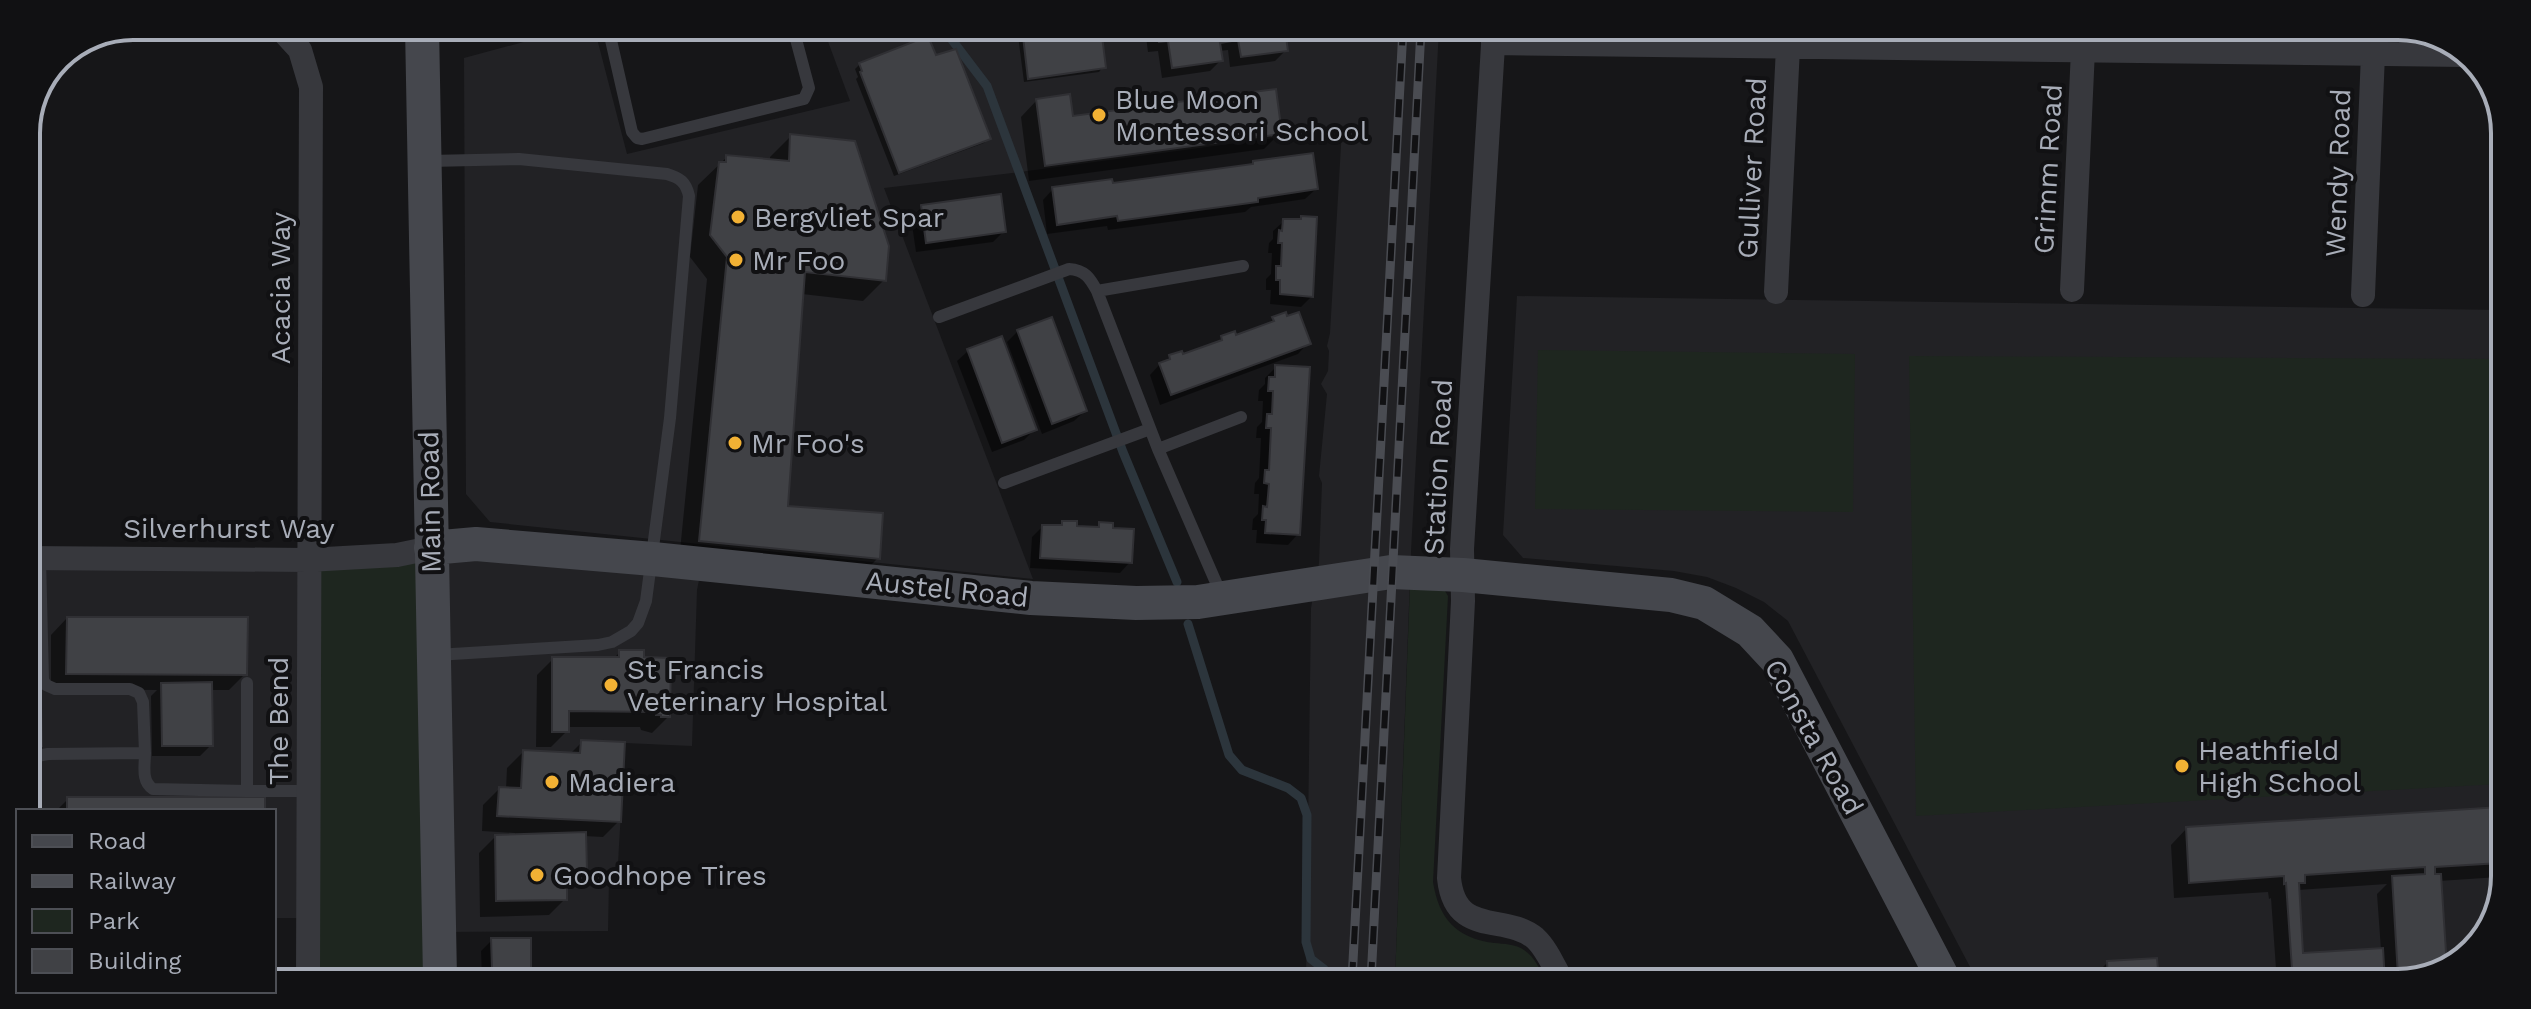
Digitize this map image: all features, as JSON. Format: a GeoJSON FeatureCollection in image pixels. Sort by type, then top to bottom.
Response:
{"type":"FeatureCollection","features":[{"type":"Feature","properties":{"kind":"street","name":"Acacia Way"},"geometry":{"type":"LineString","coordinates":[[291,40],[300,50],[311,87],[308,560]]}},
{"type":"Feature","properties":{"kind":"street","name":"Main Road"},"geometry":{"type":"LineString","coordinates":[[422,40],[440,969]]}},
{"type":"Feature","properties":{"kind":"street","name":"Station Road"},"geometry":{"type":"LineString","coordinates":[[1494,40],[1463,537],[1463,601],[1449,878],[1450,889],[1458,905],[1474,919],[1510,927],[1533,937],[1555,969]]}},
{"type":"Feature","properties":{"kind":"street"},"geometry":{"type":"LineString","coordinates":[[1601,40],[1788,47],[2373,54],[2417,43]]}},
{"type":"Feature","properties":{"kind":"street","name":"Gulliver Road"},"geometry":{"type":"LineString","coordinates":[[1776,292],[1788,47]]}},
{"type":"Feature","properties":{"kind":"street","name":"Grimm Road"},"geometry":{"type":"LineString","coordinates":[[2072,290],[2083,50]]}},
{"type":"Feature","properties":{"kind":"street","name":"Wendy Road"},"geometry":{"type":"LineString","coordinates":[[2363,295],[2373,54]]}},
{"type":"Feature","properties":{"kind":"street","name":"Austel Road"},"geometry":{"type":"LineString","coordinates":[[431,548],[476,544],[1031,598],[1198,601],[1374,573],[1463,575]]}},
{"type":"Feature","properties":{"kind":"street","name":"Silverhurst Way"},"geometry":{"type":"LineString","coordinates":[[40,558],[308,560],[372,557],[431,548]]}},
{"type":"Feature","properties":{"kind":"street","name":"The Bend"},"geometry":{"type":"LineString","coordinates":[[308,560],[308,969]]}},
{"type":"Feature","properties":{"kind":"street","name":"Consta Road"},"geometry":{"type":"LineString","coordinates":[[1463,575],[1671,595],[1704,603],[1750,631],[1777,660],[1938,969]]}},
{"type":"Feature","properties":{"kind":"lane"},"geometry":{"type":"LineString","coordinates":[[611,40],[632,132],[642,139],[804,99],[809,88],[796,40]]}},
{"type":"Feature","properties":{"kind":"lane"},"geometry":{"type":"LineString","coordinates":[[424,161],[519,159],[667,174],[679,177],[687,186],[689,213],[653,559],[646,601],[638,623],[612,642],[581,648],[433,655]]}},
{"type":"Feature","properties":{"kind":"lane"},"geometry":{"type":"LineString","coordinates":[[1097,291],[1243,266]]}},
{"type":"Feature","properties":{"kind":"lane"},"geometry":{"type":"LineString","coordinates":[[939,317],[1069,269],[1090,277],[1158,449],[1198,601]]}},
{"type":"Feature","properties":{"kind":"lane"},"geometry":{"type":"LineString","coordinates":[[1158,449],[1241,417]]}},
{"type":"Feature","properties":{"kind":"lane"},"geometry":{"type":"LineString","coordinates":[[1004,483],[1150,429]]}},
{"type":"Feature","properties":{"kind":"lane"},"geometry":{"type":"LineString","coordinates":[[40,643],[46,685],[55,689],[130,689],[139,693],[143,702],[145,777],[153,789],[308,791]]}},
{"type":"Feature","properties":{"kind":"lane"},"geometry":{"type":"LineString","coordinates":[[247,683],[247,791]]}},
{"type":"Feature","properties":{"kind":"lane"},"geometry":{"type":"LineString","coordinates":[[40,755],[145,753]]}},
{"type":"Feature","properties":{"kind":"shaded area"},"geometry":{"type":"Polygon","coordinates":[[[531,40],[597,40],[627,154],[850,101],[827,40],[1438,40],[1411,552],[1395,969],[1306,969],[1311,608],[1319,563],[1322,483],[1319,476],[1327,394],[1321,384],[1328,371],[1327,346],[1342,129],[884,188],[1033,579],[490,522],[466,494],[464,58],[531,40]]]}},
{"type":"Feature","properties":{"kind":"shaded area","name":"Heathfield High School"},"geometry":{"type":"Polygon","coordinates":[[[1517,296],[2491,310],[2491,876],[2486,906],[2479,923],[2464,942],[2439,959],[2410,968],[1971,969],[1788,621],[1764,602],[1707,577],[1674,571],[1523,558],[1503,535],[1517,296]]]}},
{"type":"Feature","properties":{"kind":"shaded area"},"geometry":{"type":"Polygon","coordinates":[[[459,544],[702,565],[697,590],[692,746],[625,743],[618,863],[609,880],[608,931],[439,932],[431,593],[459,544]]]}},
{"type":"Feature","properties":{"kind":"shaded area"},"geometry":{"type":"Polygon","coordinates":[[[40,558],[308,560],[308,918],[276,918],[276,809],[40,809],[40,558]]]}},
{"type":"Feature","properties":{"kind":"green space"},"geometry":{"type":"Polygon","coordinates":[[[1538,350],[1855,354],[1853,512],[1535,509],[1538,350]]]}},
{"type":"Feature","properties":{"kind":"green space"},"geometry":{"type":"Polygon","coordinates":[[[1909,356],[2491,359],[2491,784],[1916,816],[1909,356]]]}},
{"type":"Feature","properties":{"kind":"green space"},"geometry":{"type":"Polygon","coordinates":[[[431,548],[436,969],[308,969],[308,560],[431,548]]]}},
{"type":"Feature","properties":{"kind":"green space"},"geometry":{"type":"Polygon","coordinates":[[[1410,586],[1445,591],[1448,596],[1433,882],[1436,895],[1445,916],[1460,931],[1469,937],[1521,948],[1539,969],[1395,969],[1410,586]]]}},
{"type":"Feature","properties":{"kind":"building"},"geometry":{"type":"Polygon","coordinates":[[[918,40],[930,40],[936,55],[956,49],[991,139],[899,173],[859,63],[918,40]]]}},
{"type":"Feature","properties":{"kind":"building"},"geometry":{"type":"Polygon","coordinates":[[[1023,40],[1102,40],[1106,68],[1028,79],[1023,40]]]}},
{"type":"Feature","properties":{"kind":"building"},"geometry":{"type":"Polygon","coordinates":[[[1159,40],[1238,40],[1220,43],[1223,61],[1172,68],[1168,41],[1159,40]]]}},
{"type":"Feature","properties":{"kind":"building"},"geometry":{"type":"Polygon","coordinates":[[[1238,40],[1286,40],[1288,51],[1241,57],[1238,40]]]}},
{"type":"Feature","properties":{"kind":"building"},"geometry":{"type":"Polygon","coordinates":[[[1276,89],[1282,134],[1045,166],[1036,99],[1070,94],[1073,116],[1276,89]]]}},
{"type":"Feature","properties":{"kind":"building"},"geometry":{"type":"Polygon","coordinates":[[[790,134],[855,141],[889,246],[886,281],[805,272],[788,506],[883,513],[880,559],[699,541],[727,257],[710,235],[719,162],[726,162],[726,155],[789,161],[790,134]]]}},
{"type":"Feature","properties":{"kind":"building"},"geometry":{"type":"Polygon","coordinates":[[[1313,153],[1318,189],[1258,198],[1258,202],[1118,221],[1117,216],[1057,225],[1052,187],[1112,179],[1113,183],[1313,153]]]}},
{"type":"Feature","properties":{"kind":"building"},"geometry":{"type":"Polygon","coordinates":[[[1001,194],[1006,232],[926,243],[921,205],[1001,194]]]}},
{"type":"Feature","properties":{"kind":"building"},"geometry":{"type":"Polygon","coordinates":[[[1301,216],[1317,217],[1313,297],[1280,294],[1280,280],[1276,280],[1276,266],[1281,266],[1282,243],[1278,243],[1283,219],[1301,219],[1301,216]]]}},
{"type":"Feature","properties":{"kind":"building"},"geometry":{"type":"Polygon","coordinates":[[[1286,312],[1287,316],[1299,312],[1311,344],[1171,395],[1159,363],[1170,359],[1169,355],[1182,351],[1183,354],[1222,340],[1221,336],[1235,331],[1236,335],[1274,321],[1272,317],[1286,312]]]}},
{"type":"Feature","properties":{"kind":"building"},"geometry":{"type":"Polygon","coordinates":[[[1052,317],[1087,411],[1052,424],[1017,330],[1052,317]]]}},
{"type":"Feature","properties":{"kind":"building"},"geometry":{"type":"Polygon","coordinates":[[[1002,336],[1037,430],[1002,443],[967,349],[1002,336]]]}},
{"type":"Feature","properties":{"kind":"building"},"geometry":{"type":"Polygon","coordinates":[[[1275,365],[1310,367],[1300,535],[1265,533],[1266,520],[1262,520],[1263,506],[1267,507],[1269,484],[1264,483],[1265,470],[1269,470],[1271,428],[1266,428],[1267,414],[1272,414],[1273,391],[1268,391],[1269,377],[1275,377],[1275,365]]]}},
{"type":"Feature","properties":{"kind":"building"},"geometry":{"type":"Polygon","coordinates":[[[1062,521],[1077,521],[1077,526],[1099,527],[1099,522],[1113,523],[1113,528],[1134,529],[1132,563],[1040,558],[1042,525],[1062,525],[1062,521]]]}},
{"type":"Feature","properties":{"kind":"building"},"geometry":{"type":"Polygon","coordinates":[[[67,617],[248,617],[247,675],[66,674],[67,617]]]}},
{"type":"Feature","properties":{"kind":"building","name":"St Francis Veterinary Hospital"},"geometry":{"type":"Polygon","coordinates":[[[619,650],[644,650],[644,657],[671,658],[670,717],[661,717],[656,712],[569,711],[569,732],[552,732],[552,657],[619,657],[619,650]]]}},
{"type":"Feature","properties":{"kind":"building"},"geometry":{"type":"Polygon","coordinates":[[[212,682],[213,746],[162,746],[161,683],[212,682]]]}},
{"type":"Feature","properties":{"kind":"building"},"geometry":{"type":"Polygon","coordinates":[[[40,707],[41,707],[40,746],[40,707]]]}},
{"type":"Feature","properties":{"kind":"building"},"geometry":{"type":"Polygon","coordinates":[[[581,740],[625,742],[621,822],[497,816],[499,787],[521,788],[523,750],[580,753],[581,740]]]}},
{"type":"Feature","properties":{"kind":"building"},"geometry":{"type":"Polygon","coordinates":[[[67,797],[265,797],[265,809],[67,809],[67,797]]]}},
{"type":"Feature","properties":{"kind":"building"},"geometry":{"type":"Polygon","coordinates":[[[2491,808],[2491,864],[2435,867],[2435,874],[2441,874],[2446,955],[2428,964],[2398,969],[2392,876],[2425,874],[2425,867],[2305,875],[2305,883],[2299,883],[2303,953],[2383,948],[2384,969],[2292,969],[2284,876],[2189,883],[2186,827],[2491,808]]]}},
{"type":"Feature","properties":{"kind":"building"},"geometry":{"type":"Polygon","coordinates":[[[586,832],[587,870],[567,870],[567,900],[496,901],[495,835],[586,832]]]}},
{"type":"Feature","properties":{"kind":"building"},"geometry":{"type":"Polygon","coordinates":[[[491,938],[531,938],[531,968],[492,969],[491,938]]]}},
{"type":"Feature","properties":{"kind":"building"},"geometry":{"type":"Polygon","coordinates":[[[2157,958],[2158,969],[2107,969],[2107,961],[2157,958]]]}},
{"type":"Feature","properties":{"kind":"waterway"},"geometry":{"type":"LineString","coordinates":[[952,40],[987,86],[1123,452],[1177,582]]}},
{"type":"Feature","properties":{"kind":"waterway"},"geometry":{"type":"LineString","coordinates":[[1188,624],[1229,755],[1242,770],[1288,788],[1301,798],[1307,815],[1306,942],[1311,959],[1324,969]]}},
{"type":"Feature","properties":{"kind":"railway"},"geometry":{"type":"LineString","coordinates":[[1353,969],[1402,40]]}},
{"type":"Feature","properties":{"kind":"railway"},"geometry":{"type":"LineString","coordinates":[[1372,969],[1420,40]]}},
{"type":"Feature","properties":{"kind":"place","name":"Blue Moon Montessori School"},"geometry":{"type":"Point","coordinates":[1099,115]}},
{"type":"Feature","properties":{"kind":"place","name":"Bergvliet Spar"},"geometry":{"type":"Point","coordinates":[738,217]}},
{"type":"Feature","properties":{"kind":"place","name":"Mr Foo"},"geometry":{"type":"Point","coordinates":[736,260]}},
{"type":"Feature","properties":{"kind":"place","name":"Mr Foo's"},"geometry":{"type":"Point","coordinates":[735,443]}},
{"type":"Feature","properties":{"kind":"place","name":"St Francis Veterinary Hospital"},"geometry":{"type":"Point","coordinates":[611,685]}},
{"type":"Feature","properties":{"kind":"place","name":"Heathfield High School"},"geometry":{"type":"Point","coordinates":[2182,766]}},
{"type":"Feature","properties":{"kind":"place","name":"Madiera"},"geometry":{"type":"Point","coordinates":[552,782]}},
{"type":"Feature","properties":{"kind":"place","name":"Goodhope Tires"},"geometry":{"type":"Point","coordinates":[537,875]}}]}
